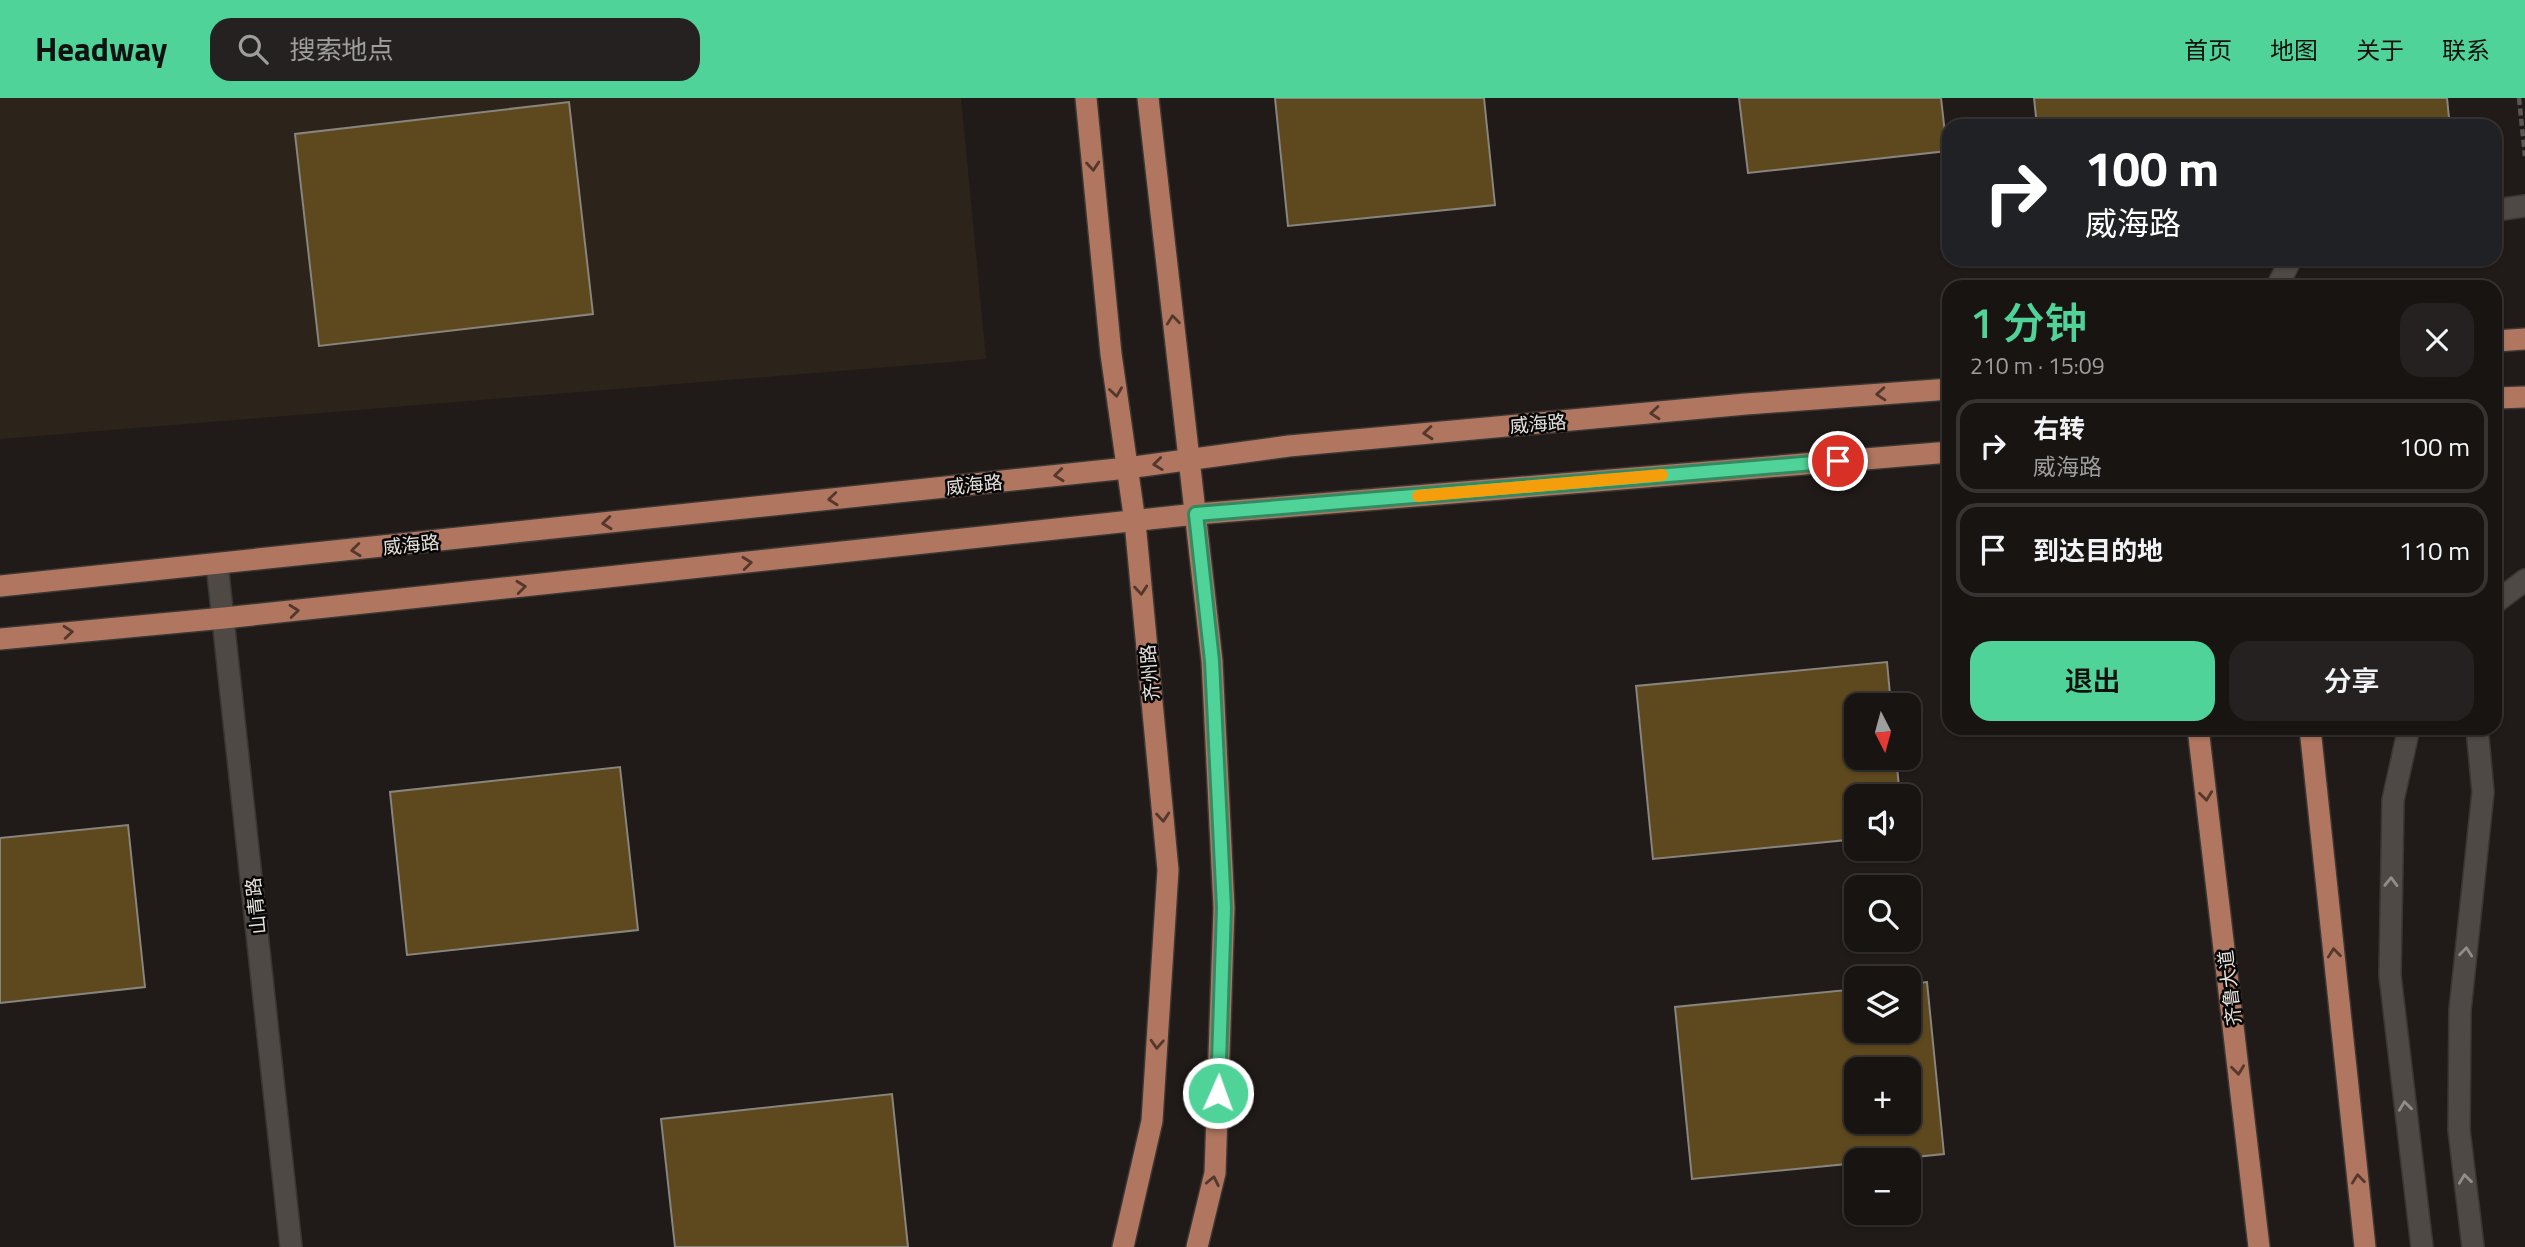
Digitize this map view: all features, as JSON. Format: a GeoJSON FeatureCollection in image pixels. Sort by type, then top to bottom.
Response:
{"type":"FeatureCollection","features":[{"type":"Feature","properties":{"kind":"main road","name":"齐州路"},"geometry":{"type":"LineString","coordinates":[[1086,98],[1111,354],[1135,522],[1168,870],[1153,1121],[1123,1247]]}},
{"type":"Feature","properties":{"kind":"main road"},"geometry":{"type":"LineString","coordinates":[[1148,98],[1212,661],[1224,908],[1216,1173],[1197,1247]]}},
{"type":"Feature","properties":{"kind":"main road"},"geometry":{"type":"LineString","coordinates":[[2502,341],[2525,339]]}},
{"type":"Feature","properties":{"kind":"main road","name":"威海路"},"geometry":{"type":"LineString","coordinates":[[0,586],[1127,468],[1289,446],[1746,404],[1942,390]]}},
{"type":"Feature","properties":{"kind":"main road"},"geometry":{"type":"LineString","coordinates":[[2502,398],[2525,397]]}},
{"type":"Feature","properties":{"kind":"main road"},"geometry":{"type":"LineString","coordinates":[[0,639],[224,618],[1196,514],[1942,453]]}},
{"type":"Feature","properties":{"kind":"main road","name":"齐鲁大道"},"geometry":{"type":"LineString","coordinates":[[2199,735],[2259,1247]]}},
{"type":"Feature","properties":{"kind":"main road"},"geometry":{"type":"LineString","coordinates":[[2311,735],[2365,1247]]}},
{"type":"Feature","properties":{"kind":"street"},"geometry":{"type":"LineString","coordinates":[[2502,209],[2525,206]]}},
{"type":"Feature","properties":{"kind":"street","name":"山青路"},"geometry":{"type":"LineString","coordinates":[[217,564],[291,1247]]}},
{"type":"Feature","properties":{"kind":"street"},"geometry":{"type":"LineString","coordinates":[[2502,597],[2525,580]]}},
{"type":"Feature","properties":{"kind":"street"},"geometry":{"type":"LineString","coordinates":[[2407,735],[2393,800],[2390,975],[2422,1247]]}},
{"type":"Feature","properties":{"kind":"street"},"geometry":{"type":"LineString","coordinates":[[2473,1247],[2459,1130],[2460,1010],[2483,793],[2478,735]]}},
{"type":"Feature","properties":{"kind":"path"},"geometry":{"type":"LineString","coordinates":[[2519,98],[2525,156]]}},
{"type":"Feature","properties":{"kind":"shaded area"},"geometry":{"type":"Polygon","coordinates":[[[0,98],[961,98],[986,359],[0,439],[0,98]]]}},
{"type":"Feature","properties":{"kind":"building"},"geometry":{"type":"Polygon","coordinates":[[[1275,98],[1484,98],[1495,205],[1288,226],[1275,98]]]}},
{"type":"Feature","properties":{"kind":"building"},"geometry":{"type":"Polygon","coordinates":[[[1739,98],[1941,98],[1942,152],[1748,173],[1739,98]]]}},
{"type":"Feature","properties":{"kind":"building"},"geometry":{"type":"Polygon","coordinates":[[[2034,98],[2447,98],[2449,118],[2440,119],[2036,119],[2034,98]]]}},
{"type":"Feature","properties":{"kind":"building"},"geometry":{"type":"Polygon","coordinates":[[[569,102],[593,314],[319,346],[295,134],[569,102]]]}},
{"type":"Feature","properties":{"kind":"building"},"geometry":{"type":"Polygon","coordinates":[[[1887,662],[1890,693],[1844,693],[1844,770],[1897,770],[1899,784],[1844,784],[1844,840],[1653,859],[1636,686],[1887,662]]]}},
{"type":"Feature","properties":{"kind":"building"},"geometry":{"type":"Polygon","coordinates":[[[620,767],[638,930],[407,955],[390,792],[620,767]]]}},
{"type":"Feature","properties":{"kind":"building"},"geometry":{"type":"Polygon","coordinates":[[[128,825],[145,987],[0,1003],[0,838],[128,825]]]}},
{"type":"Feature","properties":{"kind":"building"},"geometry":{"type":"Polygon","coordinates":[[[1927,982],[1944,1154],[1921,1156],[1921,1148],[1844,1148],[1844,1164],[1692,1179],[1675,1007],[1844,990],[1844,1043],[1921,1043],[1921,983],[1927,982]]]}},
{"type":"Feature","properties":{"kind":"building"},"geometry":{"type":"Polygon","coordinates":[[[892,1094],[908,1247],[675,1247],[661,1119],[892,1094]]]}},
{"type":"Feature","properties":{"kind":"slow traffic"},"geometry":{"type":"LineString","coordinates":[[1418,496],[1662,475]]}},
{"type":"Feature","properties":{"kind":"route"},"geometry":{"type":"LineString","coordinates":[[1218,1093],[1224,908],[1212,661],[1196,514],[1838,461]]}}]}
